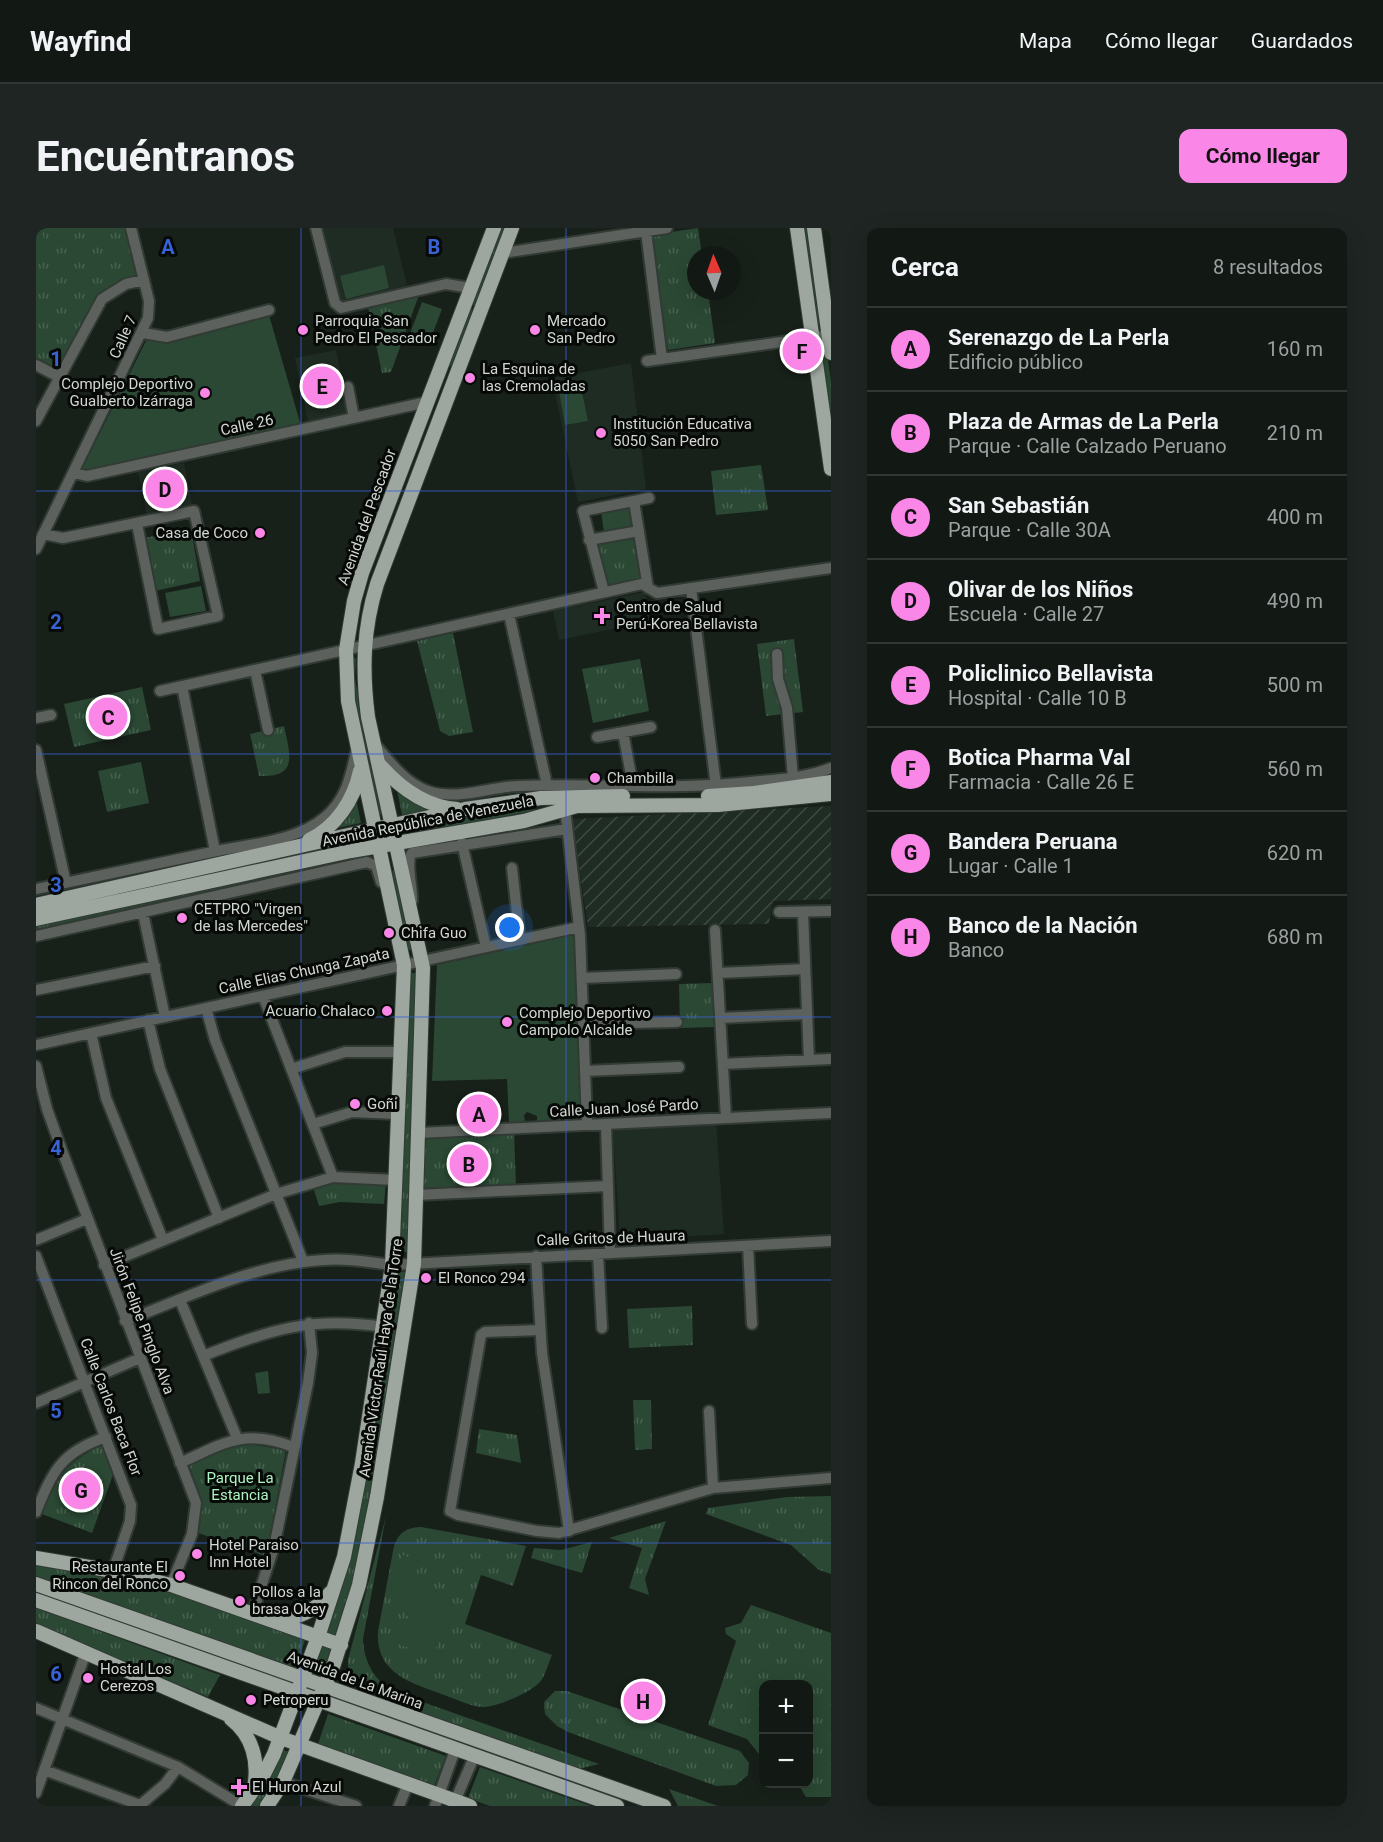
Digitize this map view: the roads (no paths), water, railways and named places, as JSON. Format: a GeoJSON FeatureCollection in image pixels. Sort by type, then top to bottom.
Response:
{"type":"FeatureCollection","features":[{"type":"Feature","properties":{"kind":"main road","name":"Avenida del Pescador"},"geometry":{"type":"LineString","coordinates":[[375,829],[348,701],[346,650],[360,579],[494,228]]}},
{"type":"Feature","properties":{"kind":"main road"},"geometry":{"type":"LineString","coordinates":[[393,825],[374,743],[364,682],[364,646],[368,618],[377,584],[512,228]]}},
{"type":"Feature","properties":{"kind":"main road"},"geometry":{"type":"LineString","coordinates":[[797,228],[831,469]]}},
{"type":"Feature","properties":{"kind":"main road"},"geometry":{"type":"LineString","coordinates":[[814,228],[831,353]]}},
{"type":"Feature","properties":{"kind":"main road"},"geometry":{"type":"LineString","coordinates":[[379,764],[412,794],[438,805],[465,809]]}},
{"type":"Feature","properties":{"kind":"main road"},"geometry":{"type":"LineString","coordinates":[[290,847],[324,831],[342,813],[354,791],[361,766]]}},
{"type":"Feature","properties":{"kind":"main road"},"geometry":{"type":"LineString","coordinates":[[809,785],[831,777]]}},
{"type":"Feature","properties":{"kind":"main road","name":"Avenida República de Venezuela"},"geometry":{"type":"LineString","coordinates":[[36,905],[465,809],[541,798],[716,796],[831,782]]}},
{"type":"Feature","properties":{"kind":"main road","name":"Avenida República de Venezuela"},"geometry":{"type":"LineString","coordinates":[[36,919],[396,842],[524,821],[565,809],[586,806],[738,804],[831,794]]}},
{"type":"Feature","properties":{"kind":"main road","name":"Avenida Víctor Raúl Haya de la Torre"},"geometry":{"type":"LineString","coordinates":[[267,1806],[283,1782],[341,1645],[368,1549],[414,1264],[422,961],[393,825]]}},
{"type":"Feature","properties":{"kind":"main road","name":"Avenida Víctor Raúl Haya de la Torre"},"geometry":{"type":"LineString","coordinates":[[242,1806],[268,1766],[281,1738],[335,1587],[362,1463],[392,1265],[404,965],[375,829]]}},
{"type":"Feature","properties":{"kind":"main road","name":"Avenida de La Marina"},"geometry":{"type":"LineString","coordinates":[[36,1558],[113,1571],[171,1585],[341,1645]]}},
{"type":"Feature","properties":{"kind":"main road","name":"Avenida de La Marina"},"geometry":{"type":"LineString","coordinates":[[36,1584],[664,1806]]}},
{"type":"Feature","properties":{"kind":"main road"},"geometry":{"type":"LineString","coordinates":[[270,1621],[293,1618],[309,1612],[335,1587]]}},
{"type":"Feature","properties":{"kind":"main road"},"geometry":{"type":"LineString","coordinates":[[36,1600],[318,1702],[617,1806]]}},
{"type":"Feature","properties":{"kind":"main road"},"geometry":{"type":"LineString","coordinates":[[36,1631],[281,1738],[408,1784],[436,1800],[470,1806]]}},
{"type":"Feature","properties":{"kind":"main road"},"geometry":{"type":"LineString","coordinates":[[225,1714],[245,1734],[253,1749],[256,1772],[253,1790]]}},
{"type":"Feature","properties":{"kind":"main road"},"geometry":{"type":"LineString","coordinates":[[436,1743],[447,1742],[480,1752],[483,1750],[482,1745],[477,1740]]}},
{"type":"Feature","properties":{"kind":"main road"},"geometry":{"type":"LineString","coordinates":[[502,1767],[494,1759],[496,1755],[503,1754],[529,1764],[538,1762]]}},
{"type":"Feature","properties":{"kind":"street","name":"Calle 7"},"geometry":{"type":"LineString","coordinates":[[36,549],[143,333],[150,309],[131,228]]}},
{"type":"Feature","properties":{"kind":"street"},"geometry":{"type":"LineString","coordinates":[[316,228],[338,306],[346,307],[446,284],[470,288]]}},
{"type":"Feature","properties":{"kind":"street"},"geometry":{"type":"LineString","coordinates":[[503,253],[667,228]]}},
{"type":"Feature","properties":{"kind":"street"},"geometry":{"type":"LineString","coordinates":[[646,231],[662,359]]}},
{"type":"Feature","properties":{"kind":"street"},"geometry":{"type":"LineString","coordinates":[[36,421],[102,299],[126,284],[144,280]]}},
{"type":"Feature","properties":{"kind":"street"},"geometry":{"type":"LineString","coordinates":[[143,333],[167,337],[269,310]]}},
{"type":"Feature","properties":{"kind":"street"},"geometry":{"type":"LineString","coordinates":[[646,361],[830,335]]}},
{"type":"Feature","properties":{"kind":"street"},"geometry":{"type":"LineString","coordinates":[[36,365],[59,377]]}},
{"type":"Feature","properties":{"kind":"street"},"geometry":{"type":"LineString","coordinates":[[348,387],[354,418]]}},
{"type":"Feature","properties":{"kind":"street","name":"Calle 26"},"geometry":{"type":"LineString","coordinates":[[74,473],[87,476],[427,402]]}},
{"type":"Feature","properties":{"kind":"street"},"geometry":{"type":"LineString","coordinates":[[604,592],[583,511],[650,498]]}},
{"type":"Feature","properties":{"kind":"street"},"geometry":{"type":"LineString","coordinates":[[634,501],[648,588]]}},
{"type":"Feature","properties":{"kind":"street"},"geometry":{"type":"LineString","coordinates":[[42,534],[63,538],[137,525],[194,511],[218,616],[158,629],[137,525]]}},
{"type":"Feature","properties":{"kind":"street"},"geometry":{"type":"LineString","coordinates":[[589,540],[639,531]]}},
{"type":"Feature","properties":{"kind":"street"},"geometry":{"type":"LineString","coordinates":[[160,691],[642,584],[657,593],[831,568]]}},
{"type":"Feature","properties":{"kind":"street"},"geometry":{"type":"LineString","coordinates":[[691,588],[716,786]]}},
{"type":"Feature","properties":{"kind":"street"},"geometry":{"type":"LineString","coordinates":[[509,614],[547,785]]}},
{"type":"Feature","properties":{"kind":"street"},"geometry":{"type":"LineString","coordinates":[[777,654],[778,679],[787,708],[787,735],[793,778]]}},
{"type":"Feature","properties":{"kind":"street"},"geometry":{"type":"LineString","coordinates":[[255,670],[268,730]]}},
{"type":"Feature","properties":{"kind":"street"},"geometry":{"type":"LineString","coordinates":[[182,686],[215,851]]}},
{"type":"Feature","properties":{"kind":"street"},"geometry":{"type":"LineString","coordinates":[[36,718],[51,715]]}},
{"type":"Feature","properties":{"kind":"street"},"geometry":{"type":"LineString","coordinates":[[597,737],[651,727]]}},
{"type":"Feature","properties":{"kind":"street"},"geometry":{"type":"LineString","coordinates":[[623,732],[633,786]]}},
{"type":"Feature","properties":{"kind":"street"},"geometry":{"type":"LineString","coordinates":[[374,743],[403,775],[428,790],[446,795],[510,786],[716,786],[793,778],[831,768]]}},
{"type":"Feature","properties":{"kind":"street"},"geometry":{"type":"LineString","coordinates":[[36,889],[293,834],[311,827],[324,818],[347,788],[357,748]]}},
{"type":"Feature","properties":{"kind":"street"},"geometry":{"type":"LineString","coordinates":[[36,750],[66,883]]}},
{"type":"Feature","properties":{"kind":"street"},"geometry":{"type":"LineString","coordinates":[[565,809],[579,927],[587,1124]]}},
{"type":"Feature","properties":{"kind":"street"},"geometry":{"type":"LineString","coordinates":[[411,907],[413,886],[409,855],[418,851],[462,843],[567,829]]}},
{"type":"Feature","properties":{"kind":"street"},"geometry":{"type":"LineString","coordinates":[[462,843],[486,947]]}},
{"type":"Feature","properties":{"kind":"street"},"geometry":{"type":"LineString","coordinates":[[36,936],[367,862],[376,866],[391,901]]}},
{"type":"Feature","properties":{"kind":"street"},"geometry":{"type":"LineString","coordinates":[[512,868],[520,940]]}},
{"type":"Feature","properties":{"kind":"street"},"geometry":{"type":"LineString","coordinates":[[779,912],[831,911]]}},
{"type":"Feature","properties":{"kind":"street"},"geometry":{"type":"LineString","coordinates":[[143,913],[165,1017]]}},
{"type":"Feature","properties":{"kind":"street"},"geometry":{"type":"LineString","coordinates":[[803,913],[809,1060]]}},
{"type":"Feature","properties":{"kind":"street","name":"Calle Elias Chunga Zapata"},"geometry":{"type":"LineString","coordinates":[[36,1045],[579,927]]}},
{"type":"Feature","properties":{"kind":"street"},"geometry":{"type":"LineString","coordinates":[[715,930],[726,1118]]}},
{"type":"Feature","properties":{"kind":"street"},"geometry":{"type":"LineString","coordinates":[[36,990],[155,966]]}},
{"type":"Feature","properties":{"kind":"street"},"geometry":{"type":"LineString","coordinates":[[718,973],[805,969]]}},
{"type":"Feature","properties":{"kind":"street"},"geometry":{"type":"LineString","coordinates":[[582,978],[676,974]]}},
{"type":"Feature","properties":{"kind":"street"},"geometry":{"type":"LineString","coordinates":[[263,996],[333,1177]]}},
{"type":"Feature","properties":{"kind":"street"},"geometry":{"type":"LineString","coordinates":[[206,1008],[215,1040],[303,1261]]}},
{"type":"Feature","properties":{"kind":"street"},"geometry":{"type":"LineString","coordinates":[[720,1018],[807,1014]]}},
{"type":"Feature","properties":{"kind":"street"},"geometry":{"type":"LineString","coordinates":[[148,1020],[160,1069],[219,1218]]}},
{"type":"Feature","properties":{"kind":"street"},"geometry":{"type":"LineString","coordinates":[[583,1024],[677,1022]]}},
{"type":"Feature","properties":{"kind":"street"},"geometry":{"type":"LineString","coordinates":[[91,1033],[106,1098],[163,1240]]}},
{"type":"Feature","properties":{"kind":"street"},"geometry":{"type":"LineString","coordinates":[[291,1069],[345,1052],[400,1052]]}},
{"type":"Feature","properties":{"kind":"street"},"geometry":{"type":"LineString","coordinates":[[723,1064],[831,1059]]}},
{"type":"Feature","properties":{"kind":"street","name":"Jirón Felipe Pinglo Alva"},"geometry":{"type":"LineString","coordinates":[[36,1066],[40,1101],[196,1503],[192,1534],[171,1585]]}},
{"type":"Feature","properties":{"kind":"street"},"geometry":{"type":"LineString","coordinates":[[585,1071],[679,1067]]}},
{"type":"Feature","properties":{"kind":"street"},"geometry":{"type":"LineString","coordinates":[[313,1124],[352,1113],[397,1114]]}},
{"type":"Feature","properties":{"kind":"street","name":"Calle Juan José Pardo"},"geometry":{"type":"LineString","coordinates":[[418,1133],[831,1113]]}},
{"type":"Feature","properties":{"kind":"street"},"geometry":{"type":"LineString","coordinates":[[606,1124],[610,1253]]}},
{"type":"Feature","properties":{"kind":"street"},"geometry":{"type":"LineString","coordinates":[[104,1265],[276,1194],[333,1177],[395,1180]]}},
{"type":"Feature","properties":{"kind":"street"},"geometry":{"type":"LineString","coordinates":[[416,1195],[608,1186]]}},
{"type":"Feature","properties":{"kind":"street"},"geometry":{"type":"LineString","coordinates":[[36,1240],[87,1219]]}},
{"type":"Feature","properties":{"kind":"street","name":"Calle Gritos de Huaura"},"geometry":{"type":"LineString","coordinates":[[125,1321],[266,1270],[303,1261],[350,1260],[392,1265],[831,1242]]}},
{"type":"Feature","properties":{"kind":"street"},"geometry":{"type":"LineString","coordinates":[[748,1246],[752,1324]]}},
{"type":"Feature","properties":{"kind":"street"},"geometry":{"type":"LineString","coordinates":[[598,1254],[602,1328]]}},
{"type":"Feature","properties":{"kind":"street","name":"Calle Carlos Baca Flor"},"geometry":{"type":"LineString","coordinates":[[36,1256],[129,1499],[132,1512],[113,1571]]}},
{"type":"Feature","properties":{"kind":"street"},"geometry":{"type":"LineString","coordinates":[[536,1256],[540,1330],[568,1531]]}},
{"type":"Feature","properties":{"kind":"street"},"geometry":{"type":"LineString","coordinates":[[180,1300],[237,1438]]}},
{"type":"Feature","properties":{"kind":"street"},"geometry":{"type":"LineString","coordinates":[[203,1356],[250,1337],[309,1323],[336,1322],[383,1327]]}},
{"type":"Feature","properties":{"kind":"street"},"geometry":{"type":"LineString","coordinates":[[252,1615],[273,1547],[308,1383],[312,1353],[309,1323]]}},
{"type":"Feature","properties":{"kind":"street"},"geometry":{"type":"LineString","coordinates":[[540,1330],[485,1332],[480,1339],[450,1511],[462,1517],[537,1532],[568,1531],[713,1488],[831,1478]]}},
{"type":"Feature","properties":{"kind":"street"},"geometry":{"type":"LineString","coordinates":[[36,1403],[140,1358]]}},
{"type":"Feature","properties":{"kind":"street"},"geometry":{"type":"LineString","coordinates":[[709,1411],[713,1488]]}},
{"type":"Feature","properties":{"kind":"street"},"geometry":{"type":"LineString","coordinates":[[36,1512],[48,1481],[64,1459],[80,1447],[106,1437]]}},
{"type":"Feature","properties":{"kind":"street"},"geometry":{"type":"LineString","coordinates":[[180,1462],[237,1438],[250,1437],[293,1447]]}},
{"type":"Feature","properties":{"kind":"street"},"geometry":{"type":"LineString","coordinates":[[36,1793],[86,1652]]}},
{"type":"Feature","properties":{"kind":"street"},"geometry":{"type":"LineString","coordinates":[[36,1708],[63,1717],[178,1767],[242,1806]]}},
{"type":"Feature","properties":{"kind":"street"},"geometry":{"type":"LineString","coordinates":[[436,1800],[455,1750]]}},
{"type":"Feature","properties":{"kind":"street"},"geometry":{"type":"LineString","coordinates":[[454,1803],[474,1756]]}},
{"type":"Feature","properties":{"kind":"street"},"geometry":{"type":"LineString","coordinates":[[44,1770],[140,1806],[165,1784],[178,1767]]}},
{"type":"Feature","properties":{"kind":"street"},"geometry":{"type":"LineString","coordinates":[[283,1782],[356,1806]]}},
{"type":"Feature","properties":{"kind":"street"},"geometry":{"type":"LineString","coordinates":[[399,1806],[408,1784]]}},
{"type":"Feature","properties":{"kind":"place","name":"Parroquia San Pedro El Pescador"},"geometry":{"type":"Point","coordinates":[303,330]}},
{"type":"Feature","properties":{"kind":"place","name":"Mercado San Pedro"},"geometry":{"type":"Point","coordinates":[535,330]}},
{"type":"Feature","properties":{"kind":"place","name":"Botica Pharma Val"},"geometry":{"type":"Point","coordinates":[802,351]}},
{"type":"Feature","properties":{"kind":"place","name":"La Esquina de las Cremoladas"},"geometry":{"type":"Point","coordinates":[470,378]}},
{"type":"Feature","properties":{"kind":"place","name":"Policlinico Bellavista"},"geometry":{"type":"Point","coordinates":[322,386]}},
{"type":"Feature","properties":{"kind":"place","name":"Complejo Deportivo Gualberto Izárraga"},"geometry":{"type":"Point","coordinates":[205,393]}},
{"type":"Feature","properties":{"kind":"place","name":"Institución Educativa 5050 San Pedro"},"geometry":{"type":"Point","coordinates":[601,433]}},
{"type":"Feature","properties":{"kind":"place","name":"Olivar de los Niños"},"geometry":{"type":"Point","coordinates":[165,489]}},
{"type":"Feature","properties":{"kind":"place","name":"Casa de Coco"},"geometry":{"type":"Point","coordinates":[260,533]}},
{"type":"Feature","properties":{"kind":"place","name":"Centro de Salud Perú-Korea Bellavista"},"geometry":{"type":"Point","coordinates":[602,616]}},
{"type":"Feature","properties":{"kind":"place","name":"San Sebastián"},"geometry":{"type":"Point","coordinates":[108,717]}},
{"type":"Feature","properties":{"kind":"place","name":"Chambilla"},"geometry":{"type":"Point","coordinates":[595,778]}},
{"type":"Feature","properties":{"kind":"place","name":"CETPRO \"Virgen de las Mercedes\""},"geometry":{"type":"Point","coordinates":[182,918]}},
{"type":"Feature","properties":{"kind":"place","name":"Chifa Guo"},"geometry":{"type":"Point","coordinates":[389,933]}},
{"type":"Feature","properties":{"kind":"place","name":"Acuario Chalaco"},"geometry":{"type":"Point","coordinates":[387,1011]}},
{"type":"Feature","properties":{"kind":"place","name":"Complejo Deportivo Campolo Alcalde"},"geometry":{"type":"Point","coordinates":[507,1022]}},
{"type":"Feature","properties":{"kind":"place","name":"Goñi"},"geometry":{"type":"Point","coordinates":[355,1104]}},
{"type":"Feature","properties":{"kind":"place","name":"Serenazgo de La Perla"},"geometry":{"type":"Point","coordinates":[479,1114]}},
{"type":"Feature","properties":{"kind":"place","name":"Plaza de Armas de La Perla"},"geometry":{"type":"Point","coordinates":[469,1164]}},
{"type":"Feature","properties":{"kind":"place","name":"El Ronco 294"},"geometry":{"type":"Point","coordinates":[426,1278]}},
{"type":"Feature","properties":{"kind":"place","name":"Bandera Peruana"},"geometry":{"type":"Point","coordinates":[81,1490]}},
{"type":"Feature","properties":{"kind":"place","name":"Hotel Paraiso Inn Hotel"},"geometry":{"type":"Point","coordinates":[197,1554]}},
{"type":"Feature","properties":{"kind":"place","name":"Restaurante El Rincon del Ronco"},"geometry":{"type":"Point","coordinates":[180,1576]}},
{"type":"Feature","properties":{"kind":"place","name":"Pollos a la brasa Okey"},"geometry":{"type":"Point","coordinates":[240,1601]}},
{"type":"Feature","properties":{"kind":"place","name":"Hostal Los Cerezos"},"geometry":{"type":"Point","coordinates":[88,1678]}},
{"type":"Feature","properties":{"kind":"place","name":"Petroperu"},"geometry":{"type":"Point","coordinates":[251,1700]}},
{"type":"Feature","properties":{"kind":"place","name":"Banco de la Nación"},"geometry":{"type":"Point","coordinates":[643,1701]}},
{"type":"Feature","properties":{"kind":"place","name":"El Huron Azul"},"geometry":{"type":"Point","coordinates":[239,1787]}},
{"type":"Feature","properties":{"kind":"park label","name":"Parque La Estancia"},"geometry":{"type":"Point","coordinates":[240,1486]}}]}
